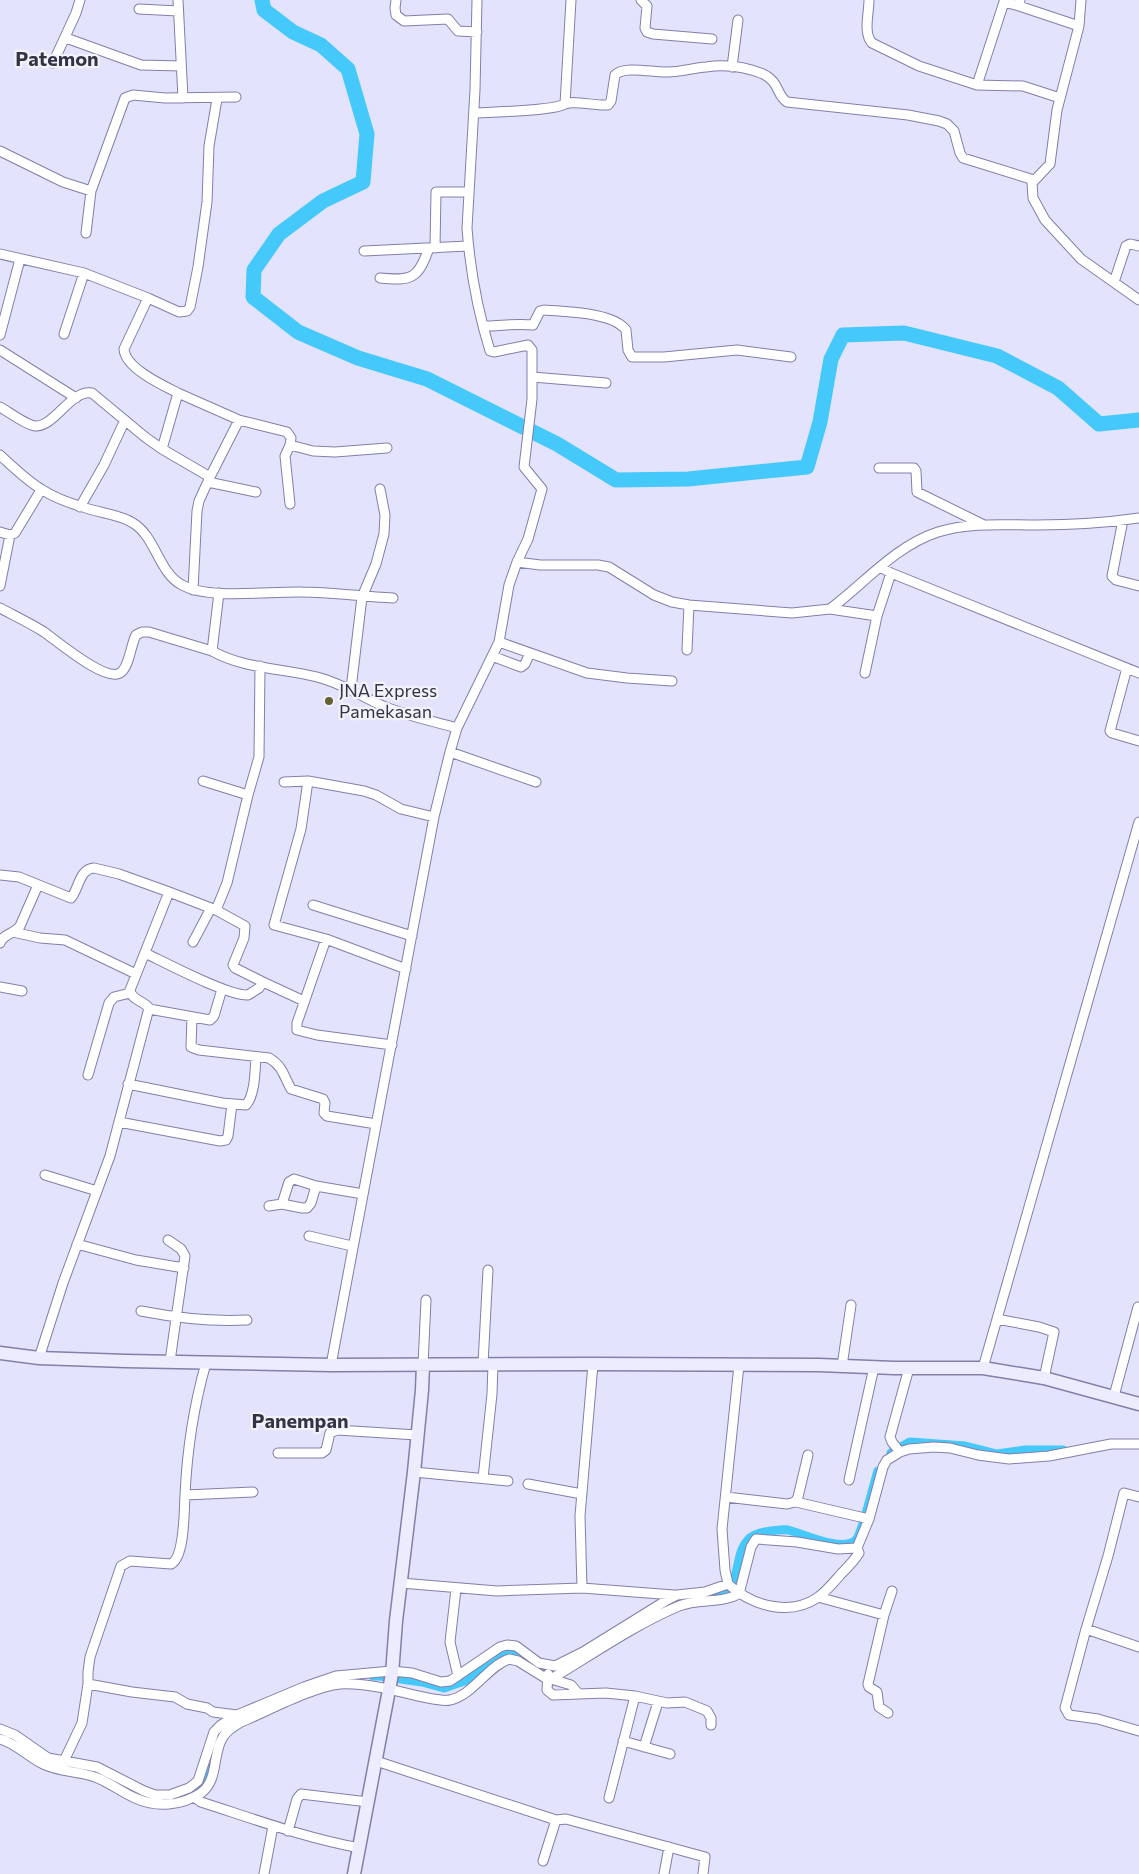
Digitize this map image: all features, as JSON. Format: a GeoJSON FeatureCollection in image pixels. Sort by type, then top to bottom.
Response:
{"type":"FeatureCollection","features":[{"type":"Feature","properties":{"kind":"main road"},"geometry":{"type":"LineString","coordinates":[[0,1353],[39,1358],[331,1365],[593,1364],[983,1368],[1044,1378],[1139,1404]]}},
{"type":"Feature","properties":{"kind":"main road"},"geometry":{"type":"LineString","coordinates":[[354,1874],[391,1679],[414,1472],[423,1365]]}},
{"type":"Feature","properties":{"kind":"street"},"geometry":{"type":"LineString","coordinates":[[53,63],[66,38],[80,0]]}},
{"type":"Feature","properties":{"kind":"street"},"geometry":{"type":"LineString","coordinates":[[178,0],[183,98]]}},
{"type":"Feature","properties":{"kind":"street"},"geometry":{"type":"LineString","coordinates":[[396,0],[396,15],[404,21],[448,19],[458,31],[477,32]]}},
{"type":"Feature","properties":{"kind":"street"},"geometry":{"type":"LineString","coordinates":[[331,1365],[434,817],[457,728],[499,642],[509,586],[517,562],[528,539],[542,491],[539,484],[524,469],[531,410],[531,347],[526,345],[491,352],[483,326],[468,246],[466,228],[474,113],[477,0]]}},
{"type":"Feature","properties":{"kind":"street"},"geometry":{"type":"LineString","coordinates":[[565,104],[570,0]]}},
{"type":"Feature","properties":{"kind":"street"},"geometry":{"type":"LineString","coordinates":[[641,0],[647,6],[645,28],[647,32],[712,39]]}},
{"type":"Feature","properties":{"kind":"street"},"geometry":{"type":"LineString","coordinates":[[869,0],[867,31],[870,42],[919,66],[977,86],[1023,86],[1060,98]]}},
{"type":"Feature","properties":{"kind":"street"},"geometry":{"type":"LineString","coordinates":[[1081,0],[1079,26],[1060,98],[1050,164],[1034,180],[1033,198],[1050,227],[1081,259],[1139,300]]}},
{"type":"Feature","properties":{"kind":"street"},"geometry":{"type":"LineString","coordinates":[[977,86],[999,1],[1020,3],[1079,26]]}},
{"type":"Feature","properties":{"kind":"street"},"geometry":{"type":"LineString","coordinates":[[139,9],[178,11]]}},
{"type":"Feature","properties":{"kind":"street"},"geometry":{"type":"LineString","coordinates":[[732,67],[738,20]]}},
{"type":"Feature","properties":{"kind":"street"},"geometry":{"type":"LineString","coordinates":[[66,38],[141,65],[181,66]]}},
{"type":"Feature","properties":{"kind":"street"},"geometry":{"type":"LineString","coordinates":[[474,113],[548,108],[571,102],[593,106],[608,105],[611,101],[616,75],[623,70],[668,72],[712,66],[732,67],[752,70],[766,75],[777,85],[782,98],[787,102],[908,115],[947,124],[954,131],[963,158],[1034,180]]}},
{"type":"Feature","properties":{"kind":"street"},"geometry":{"type":"LineString","coordinates":[[86,233],[91,191],[125,98],[130,95],[217,99],[236,97]]}},
{"type":"Feature","properties":{"kind":"street"},"geometry":{"type":"LineString","coordinates":[[0,254],[84,273],[179,312],[187,311],[190,307],[198,267],[207,202],[209,146],[217,99]]}},
{"type":"Feature","properties":{"kind":"street"},"geometry":{"type":"LineString","coordinates":[[0,151],[63,182],[91,191]]}},
{"type":"Feature","properties":{"kind":"street"},"geometry":{"type":"LineString","coordinates":[[380,278],[400,279],[413,276],[422,267],[432,248],[436,192],[468,192]]}},
{"type":"Feature","properties":{"kind":"street"},"geometry":{"type":"LineString","coordinates":[[1114,282],[1126,246],[1130,244],[1139,246]]}},
{"type":"Feature","properties":{"kind":"street"},"geometry":{"type":"LineString","coordinates":[[364,251],[468,246]]}},
{"type":"Feature","properties":{"kind":"street"},"geometry":{"type":"LineString","coordinates":[[0,334],[20,259]]}},
{"type":"Feature","properties":{"kind":"street"},"geometry":{"type":"LineString","coordinates":[[64,334],[84,273]]}},
{"type":"Feature","properties":{"kind":"street"},"geometry":{"type":"LineString","coordinates":[[148,298],[124,345],[124,354],[139,371],[178,393],[238,420],[287,432],[290,436],[290,445],[285,456],[290,504]]}},
{"type":"Feature","properties":{"kind":"street"},"geometry":{"type":"LineString","coordinates":[[483,326],[505,326],[522,323],[533,325],[540,311],[554,311],[600,316],[618,323],[626,330],[629,353],[635,358],[737,350],[791,357]]}},
{"type":"Feature","properties":{"kind":"street"},"geometry":{"type":"LineString","coordinates":[[0,350],[76,398]]}},
{"type":"Feature","properties":{"kind":"street"},"geometry":{"type":"LineString","coordinates":[[532,377],[606,383]]}},
{"type":"Feature","properties":{"kind":"street"},"geometry":{"type":"LineString","coordinates":[[0,407],[30,424],[38,426],[48,421],[84,393],[92,393],[97,395],[162,449],[209,480],[256,492]]}},
{"type":"Feature","properties":{"kind":"street"},"geometry":{"type":"LineString","coordinates":[[162,449],[178,393]]}},
{"type":"Feature","properties":{"kind":"street"},"geometry":{"type":"LineString","coordinates":[[80,507],[104,465],[125,420]]}},
{"type":"Feature","properties":{"kind":"street"},"geometry":{"type":"LineString","coordinates":[[193,590],[196,511],[238,420]]}},
{"type":"Feature","properties":{"kind":"street"},"geometry":{"type":"LineString","coordinates":[[290,445],[313,451],[335,452],[387,448]]}},
{"type":"Feature","properties":{"kind":"street"},"geometry":{"type":"LineString","coordinates":[[0,455],[41,490],[80,507],[127,520],[134,524],[145,535],[174,580],[182,586],[193,590],[219,593],[304,592],[393,598]]}},
{"type":"Feature","properties":{"kind":"street"},"geometry":{"type":"LineString","coordinates":[[879,468],[914,468],[916,471],[917,492],[983,524]]}},
{"type":"Feature","properties":{"kind":"street"},"geometry":{"type":"LineString","coordinates":[[351,689],[362,597],[376,564],[384,534],[385,515],[380,489]]}},
{"type":"Feature","properties":{"kind":"street"},"geometry":{"type":"LineString","coordinates":[[0,532],[10,535],[16,533],[41,490]]}},
{"type":"Feature","properties":{"kind":"street"},"geometry":{"type":"LineString","coordinates":[[830,609],[880,567],[915,543],[938,532],[983,524],[1081,524],[1139,518]]}},
{"type":"Feature","properties":{"kind":"street"},"geometry":{"type":"LineString","coordinates":[[1123,520],[1112,576],[1116,580],[1139,586]]}},
{"type":"Feature","properties":{"kind":"street"},"geometry":{"type":"LineString","coordinates":[[0,586],[10,535]]}},
{"type":"Feature","properties":{"kind":"street"},"geometry":{"type":"LineString","coordinates":[[517,562],[540,565],[609,567],[654,595],[689,606],[792,613],[830,609],[877,616]]}},
{"type":"Feature","properties":{"kind":"street"},"geometry":{"type":"LineString","coordinates":[[880,567],[1139,673]]}},
{"type":"Feature","properties":{"kind":"street"},"geometry":{"type":"LineString","coordinates":[[865,673],[877,616],[891,573]]}},
{"type":"Feature","properties":{"kind":"street"},"geometry":{"type":"LineString","coordinates":[[212,651],[219,593]]}},
{"type":"Feature","properties":{"kind":"street"},"geometry":{"type":"LineString","coordinates":[[687,650],[689,606]]}},
{"type":"Feature","properties":{"kind":"street"},"geometry":{"type":"LineString","coordinates":[[0,608],[43,631],[74,654],[96,668],[110,674],[116,675],[123,670],[136,635],[142,632],[149,632],[212,651],[233,660],[315,676],[351,689],[385,707],[457,728]]}},
{"type":"Feature","properties":{"kind":"street"},"geometry":{"type":"LineString","coordinates":[[499,642],[587,672],[627,678],[672,681]]}},
{"type":"Feature","properties":{"kind":"street"},"geometry":{"type":"LineString","coordinates":[[492,656],[521,667],[530,652]]}},
{"type":"Feature","properties":{"kind":"street"},"geometry":{"type":"LineString","coordinates":[[193,942],[227,883],[259,757],[260,666]]}},
{"type":"Feature","properties":{"kind":"street"},"geometry":{"type":"LineString","coordinates":[[1127,668],[1110,731],[1112,734],[1139,741]]}},
{"type":"Feature","properties":{"kind":"street"},"geometry":{"type":"LineString","coordinates":[[450,752],[536,782]]}},
{"type":"Feature","properties":{"kind":"street"},"geometry":{"type":"LineString","coordinates":[[202,781],[248,795]]}},
{"type":"Feature","properties":{"kind":"street"},"geometry":{"type":"LineString","coordinates":[[284,782],[308,781],[372,793],[401,809],[434,817]]}},
{"type":"Feature","properties":{"kind":"street"},"geometry":{"type":"LineString","coordinates":[[308,781],[301,829],[274,924],[276,927],[326,939],[406,969]]}},
{"type":"Feature","properties":{"kind":"street"},"geometry":{"type":"LineString","coordinates":[[983,1368],[1139,822]]}},
{"type":"Feature","properties":{"kind":"street"},"geometry":{"type":"LineString","coordinates":[[0,875],[20,877],[72,897],[85,872],[93,868],[119,874],[213,909],[245,926],[244,938],[233,962],[234,966],[304,1001]]}},
{"type":"Feature","properties":{"kind":"street"},"geometry":{"type":"LineString","coordinates":[[0,943],[3,938],[20,926],[38,885]]}},
{"type":"Feature","properties":{"kind":"street"},"geometry":{"type":"LineString","coordinates":[[130,993],[168,892]]}},
{"type":"Feature","properties":{"kind":"street"},"geometry":{"type":"LineString","coordinates":[[313,905],[412,936]]}},
{"type":"Feature","properties":{"kind":"street"},"geometry":{"type":"LineString","coordinates":[[13,932],[40,938],[63,940],[136,974]]}},
{"type":"Feature","properties":{"kind":"street"},"geometry":{"type":"LineString","coordinates":[[326,939],[296,1027],[298,1031],[318,1036],[392,1045]]}},
{"type":"Feature","properties":{"kind":"street"},"geometry":{"type":"LineString","coordinates":[[144,953],[222,988],[248,995],[259,988],[264,982]]}},
{"type":"Feature","properties":{"kind":"street"},"geometry":{"type":"LineString","coordinates":[[0,987],[22,991]]}},
{"type":"Feature","properties":{"kind":"street"},"geometry":{"type":"LineString","coordinates":[[130,993],[149,1008],[207,1020],[212,1019],[222,988]]}},
{"type":"Feature","properties":{"kind":"street"},"geometry":{"type":"LineString","coordinates":[[88,1075],[109,1003],[114,997],[130,993]]}},
{"type":"Feature","properties":{"kind":"street"},"geometry":{"type":"LineString","coordinates":[[39,1358],[77,1244],[110,1156],[149,1008]]}},
{"type":"Feature","properties":{"kind":"street"},"geometry":{"type":"LineString","coordinates":[[192,1017],[190,1047],[199,1050],[269,1058],[276,1062],[284,1071],[293,1090],[323,1099],[325,1103],[324,1113],[327,1116],[376,1124]]}},
{"type":"Feature","properties":{"kind":"street"},"geometry":{"type":"LineString","coordinates":[[128,1084],[244,1106],[248,1104],[256,1057]]}},
{"type":"Feature","properties":{"kind":"street"},"geometry":{"type":"LineString","coordinates":[[118,1122],[220,1141],[226,1140],[228,1136],[232,1104]]}},
{"type":"Feature","properties":{"kind":"street"},"geometry":{"type":"LineString","coordinates":[[45,1175],[97,1191]]}},
{"type":"Feature","properties":{"kind":"street"},"geometry":{"type":"LineString","coordinates":[[282,1204],[289,1182],[292,1179],[316,1186],[363,1194]]}},
{"type":"Feature","properties":{"kind":"street"},"geometry":{"type":"LineString","coordinates":[[269,1206],[282,1204],[307,1208],[311,1203],[316,1186]]}},
{"type":"Feature","properties":{"kind":"street"},"geometry":{"type":"LineString","coordinates":[[309,1236],[352,1246]]}},
{"type":"Feature","properties":{"kind":"street"},"geometry":{"type":"LineString","coordinates":[[168,1240],[184,1252],[184,1268],[170,1361]]}},
{"type":"Feature","properties":{"kind":"street"},"geometry":{"type":"LineString","coordinates":[[77,1244],[136,1260],[184,1268]]}},
{"type":"Feature","properties":{"kind":"street"},"geometry":{"type":"LineString","coordinates":[[482,1478],[492,1394],[488,1364],[488,1270]]}},
{"type":"Feature","properties":{"kind":"street"},"geometry":{"type":"LineString","coordinates":[[423,1365],[426,1300]]}},
{"type":"Feature","properties":{"kind":"street"},"geometry":{"type":"LineString","coordinates":[[842,1366],[850,1305]]}},
{"type":"Feature","properties":{"kind":"street"},"geometry":{"type":"LineString","coordinates":[[1114,1396],[1138,1307]]}},
{"type":"Feature","properties":{"kind":"street"},"geometry":{"type":"LineString","coordinates":[[141,1311],[175,1318],[220,1321],[247,1320]]}},
{"type":"Feature","properties":{"kind":"street"},"geometry":{"type":"LineString","coordinates":[[997,1318],[1054,1332],[1044,1378]]}},
{"type":"Feature","properties":{"kind":"street"},"geometry":{"type":"LineString","coordinates":[[63,1764],[80,1730],[88,1684],[90,1656],[121,1566],[130,1561],[161,1564],[175,1562],[182,1534],[190,1444],[206,1363]]}},
{"type":"Feature","properties":{"kind":"street"},"geometry":{"type":"LineString","coordinates":[[582,1588],[580,1516],[593,1364]]}},
{"type":"Feature","properties":{"kind":"street"},"geometry":{"type":"LineString","coordinates":[[733,1589],[722,1539],[739,1365]]}},
{"type":"Feature","properties":{"kind":"street"},"geometry":{"type":"LineString","coordinates":[[849,1480],[874,1368]]}},
{"type":"Feature","properties":{"kind":"street"},"geometry":{"type":"LineString","coordinates":[[897,1449],[891,1440],[891,1434],[909,1368]]}},
{"type":"Feature","properties":{"kind":"street"},"geometry":{"type":"LineString","coordinates":[[278,1453],[322,1453],[326,1450],[330,1433],[337,1430],[417,1435]]}},
{"type":"Feature","properties":{"kind":"street"},"geometry":{"type":"LineString","coordinates":[[401,1583],[497,1592],[582,1588],[677,1595],[733,1589],[761,1603],[781,1608],[797,1606],[818,1597],[859,1553],[857,1548],[864,1518],[883,1467],[897,1449],[942,1446],[996,1458],[1027,1458],[1092,1447],[1125,1443],[1139,1444]]}},
{"type":"Feature","properties":{"kind":"street"},"geometry":{"type":"LineString","coordinates":[[796,1502],[808,1454]]}},
{"type":"Feature","properties":{"kind":"street"},"geometry":{"type":"LineString","coordinates":[[414,1472],[508,1481]]}},
{"type":"Feature","properties":{"kind":"street"},"geometry":{"type":"LineString","coordinates":[[528,1484],[582,1494]]}},
{"type":"Feature","properties":{"kind":"street"},"geometry":{"type":"LineString","coordinates":[[185,1495],[253,1492]]}},
{"type":"Feature","properties":{"kind":"street"},"geometry":{"type":"LineString","coordinates":[[1139,1497],[1124,1493],[1066,1705],[1066,1712],[1069,1715],[1105,1721],[1139,1731]]}},
{"type":"Feature","properties":{"kind":"street"},"geometry":{"type":"LineString","coordinates":[[726,1497],[787,1504],[796,1502],[864,1518]]}},
{"type":"Feature","properties":{"kind":"street"},"geometry":{"type":"LineString","coordinates":[[549,1673],[678,1606],[698,1601],[726,1599],[733,1589],[756,1539],[797,1542],[838,1550],[857,1548]]}},
{"type":"Feature","properties":{"kind":"street"},"geometry":{"type":"LineString","coordinates":[[456,1589],[450,1642],[458,1676]]}},
{"type":"Feature","properties":{"kind":"street"},"geometry":{"type":"LineString","coordinates":[[888,1713],[879,1707],[877,1692],[869,1687],[868,1684],[884,1615],[892,1592]]}},
{"type":"Feature","properties":{"kind":"street"},"geometry":{"type":"LineString","coordinates":[[677,1595],[652,1608],[561,1664],[549,1673],[546,1687],[549,1693],[606,1693],[635,1696],[658,1702],[685,1702],[709,1714],[711,1725]]}},
{"type":"Feature","properties":{"kind":"street"},"geometry":{"type":"LineString","coordinates":[[818,1597],[884,1615]]}},
{"type":"Feature","properties":{"kind":"street"},"geometry":{"type":"LineString","coordinates":[[1086,1629],[1139,1647]]}},
{"type":"Feature","properties":{"kind":"street"},"geometry":{"type":"LineString","coordinates":[[188,1795],[198,1781],[214,1732],[237,1715],[322,1688],[391,1679],[412,1673],[441,1682],[450,1681],[506,1644],[516,1646],[549,1673]]}},
{"type":"Feature","properties":{"kind":"street"},"geometry":{"type":"LineString","coordinates":[[0,1739],[11,1743],[42,1764],[97,1767],[152,1794],[188,1795],[202,1792],[209,1784],[220,1743],[230,1729],[331,1677],[391,1679],[449,1700],[460,1695],[509,1659],[549,1673],[571,1685],[578,1693]]}},
{"type":"Feature","properties":{"kind":"street"},"geometry":{"type":"LineString","coordinates":[[88,1684],[175,1697],[187,1704],[207,1708],[212,1712],[237,1715]]}},
{"type":"Feature","properties":{"kind":"street"},"geometry":{"type":"LineString","coordinates":[[609,1798],[635,1696]]}},
{"type":"Feature","properties":{"kind":"street"},"geometry":{"type":"LineString","coordinates":[[644,1747],[658,1702]]}},
{"type":"Feature","properties":{"kind":"street"},"geometry":{"type":"LineString","coordinates":[[0,1729],[15,1735],[48,1758],[63,1764]]}},
{"type":"Feature","properties":{"kind":"street"},"geometry":{"type":"LineString","coordinates":[[623,1742],[670,1754]]}},
{"type":"Feature","properties":{"kind":"street"},"geometry":{"type":"LineString","coordinates":[[376,1761],[556,1820],[566,1819],[705,1857],[702,1874]]}},
{"type":"Feature","properties":{"kind":"street"},"geometry":{"type":"LineString","coordinates":[[288,1831],[297,1799],[301,1794],[368,1802]]}},
{"type":"Feature","properties":{"kind":"street"},"geometry":{"type":"LineString","coordinates":[[188,1795],[201,1802],[288,1831],[327,1842],[360,1848]]}},
{"type":"Feature","properties":{"kind":"street"},"geometry":{"type":"LineString","coordinates":[[543,1861],[556,1820]]}},
{"type":"Feature","properties":{"kind":"street"},"geometry":{"type":"LineString","coordinates":[[264,1874],[273,1826]]}},
{"type":"Feature","properties":{"kind":"street"},"geometry":{"type":"LineString","coordinates":[[664,1874],[669,1847]]}},
{"type":"Feature","properties":{"kind":"waterway"},"geometry":{"type":"LineString","coordinates":[[262,0],[264,10],[293,32],[321,45],[348,69],[367,134],[363,182],[323,201],[279,234],[254,270],[253,297],[298,332],[358,358],[427,379],[557,444],[616,480],[688,479],[807,467],[820,422],[831,359],[843,335],[904,333],[997,356],[1058,388],[1099,424],[1139,420]]}},
{"type":"Feature","properties":{"kind":"waterway"},"geometry":{"type":"LineString","coordinates":[[891,1453],[910,1442],[965,1446],[997,1454],[1025,1450],[1063,1450]]}},
{"type":"Feature","properties":{"kind":"waterway"},"geometry":{"type":"LineString","coordinates":[[661,1610],[679,1600],[728,1592],[732,1586],[744,1546],[749,1539],[758,1534],[788,1530],[833,1544],[850,1543],[856,1540],[865,1519],[878,1471]]}},
{"type":"Feature","properties":{"kind":"waterway"},"geometry":{"type":"LineString","coordinates":[[373,1676],[422,1682],[444,1688],[467,1680],[501,1653],[517,1655],[544,1671],[556,1672],[564,1669]]}},
{"type":"Feature","properties":{"kind":"waterway"},"geometry":{"type":"LineString","coordinates":[[164,1798],[183,1797],[203,1784],[223,1727],[231,1723]]}},
{"type":"Feature","properties":{"kind":"place","name":"JNA Express Pamekasan"},"geometry":{"type":"Point","coordinates":[329,701]}},
{"type":"Feature","properties":{"kind":"district","name":"Patemon"},"geometry":{"type":"Point","coordinates":[57,59]}},
{"type":"Feature","properties":{"kind":"district","name":"Panempan"},"geometry":{"type":"Point","coordinates":[300,1421]}}]}
